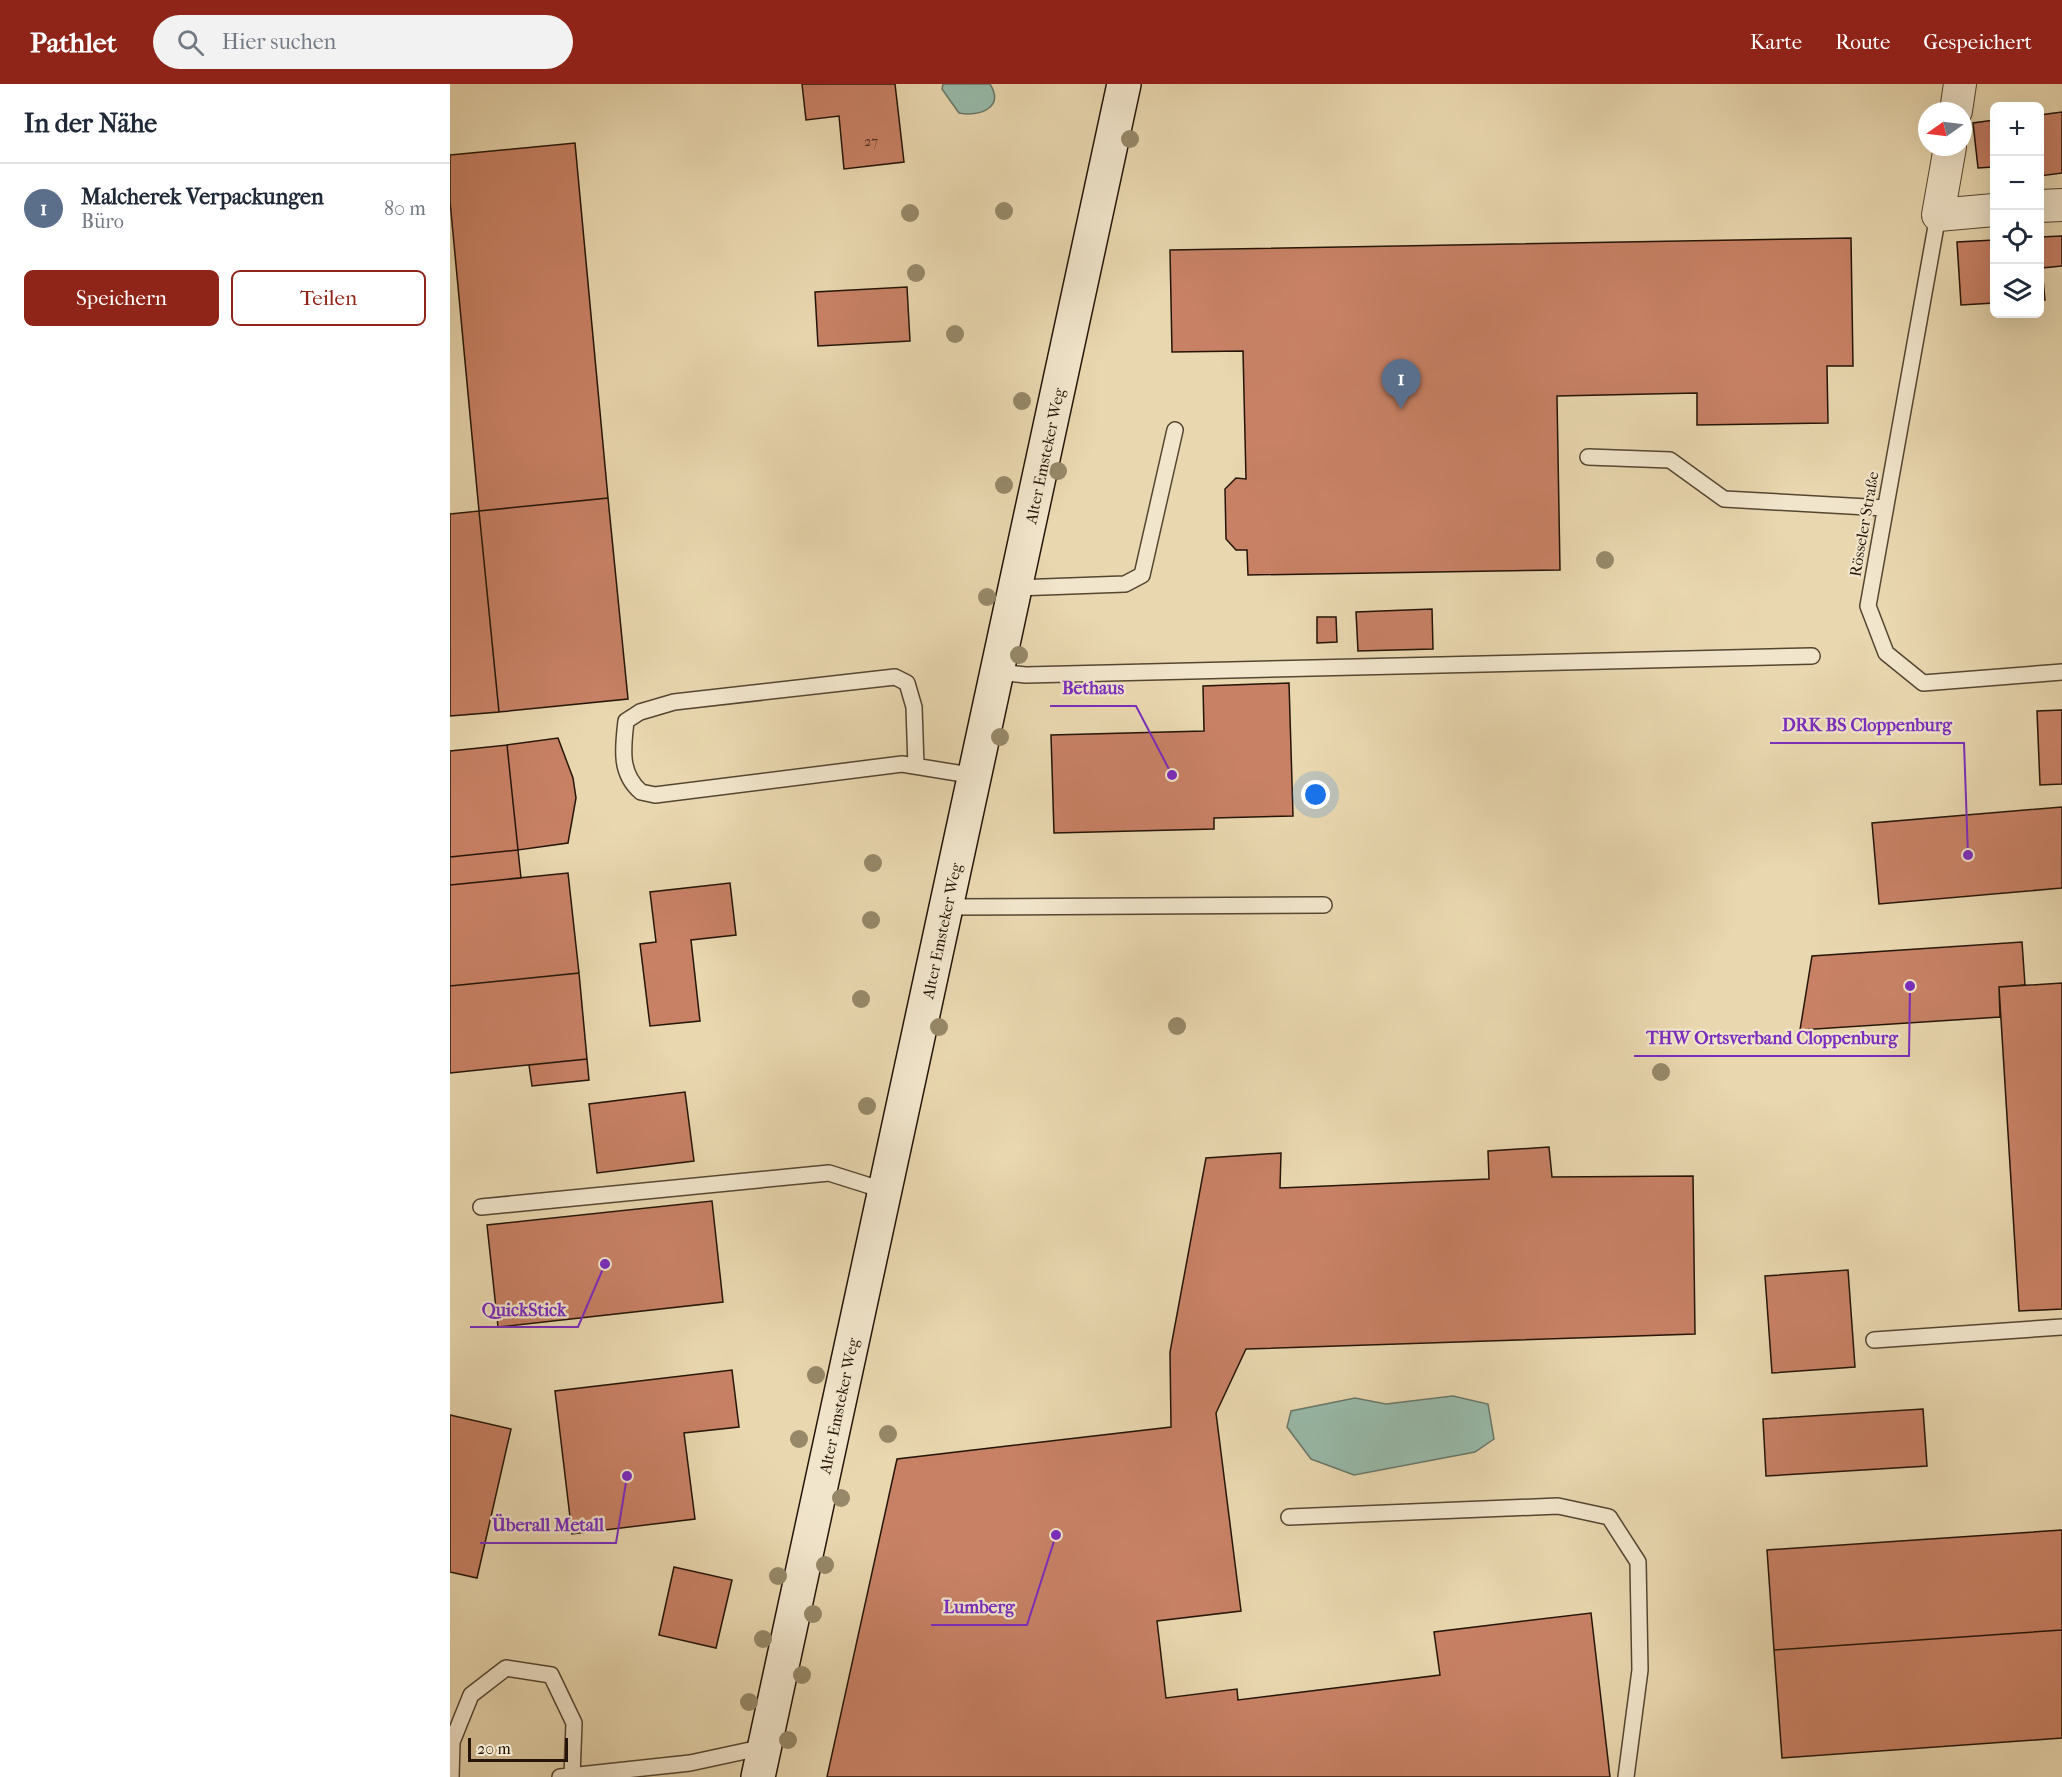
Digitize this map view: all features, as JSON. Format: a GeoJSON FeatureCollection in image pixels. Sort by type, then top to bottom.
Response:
{"type":"FeatureCollection","features":[{"type":"Feature","properties":{"kind":"street","name":"Alter Emsteker Weg"},"geometry":{"type":"LineString","coordinates":[[760,1762],[948,907],[1124,84]]}},
{"type":"Feature","properties":{"kind":"street"},"geometry":{"type":"LineString","coordinates":[[1957,102],[1960,84]]}},
{"type":"Feature","properties":{"kind":"street"},"geometry":{"type":"LineString","coordinates":[[1948,156],[1938,215],[1990,210]]}},
{"type":"Feature","properties":{"kind":"street"},"geometry":{"type":"LineString","coordinates":[[2044,206],[2062,205]]}},
{"type":"Feature","properties":{"kind":"lane","name":"Rösseler Straße"},"geometry":{"type":"LineString","coordinates":[[1938,215],[1868,606],[1886,653],[1923,683],[2062,672]]}},
{"type":"Feature","properties":{"kind":"lane"},"geometry":{"type":"LineString","coordinates":[[1016,588],[1125,584],[1142,575],[1175,430]]}},
{"type":"Feature","properties":{"kind":"lane"},"geometry":{"type":"LineString","coordinates":[[1588,456],[1670,460],[1724,499],[1885,508]]}},
{"type":"Feature","properties":{"kind":"lane"},"geometry":{"type":"LineString","coordinates":[[998,672],[1026,675],[1812,656]]}},
{"type":"Feature","properties":{"kind":"lane"},"geometry":{"type":"LineString","coordinates":[[916,766],[914,707],[907,683],[896,677],[674,702],[640,712],[626,721],[623,752],[626,774],[631,783],[641,792],[655,795],[902,764],[976,776]]}},
{"type":"Feature","properties":{"kind":"lane"},"geometry":{"type":"LineString","coordinates":[[948,907],[1324,905]]}},
{"type":"Feature","properties":{"kind":"lane"},"geometry":{"type":"LineString","coordinates":[[481,1208],[829,1173],[886,1191]]}},
{"type":"Feature","properties":{"kind":"lane"},"geometry":{"type":"LineString","coordinates":[[1874,1340],[2062,1327]]}},
{"type":"Feature","properties":{"kind":"lane"},"geometry":{"type":"LineString","coordinates":[[1289,1517],[1558,1506],[1609,1517],[1638,1562],[1640,1670],[1626,1777]]}},
{"type":"Feature","properties":{"kind":"lane"},"geometry":{"type":"LineString","coordinates":[[451,1777],[452,1742],[471,1695],[506,1668],[550,1675],[574,1723],[566,1776],[690,1762],[760,1762]]}},
{"type":"Feature","properties":{"kind":"shaded area"},"geometry":{"type":"Polygon","coordinates":[[[943,84],[990,84],[994,92],[992,105],[974,114],[959,113],[942,89],[943,84]]]}},
{"type":"Feature","properties":{"kind":"shaded area"},"geometry":{"type":"Polygon","coordinates":[[[1453,1396],[1488,1404],[1494,1439],[1475,1452],[1354,1475],[1311,1459],[1287,1427],[1291,1411],[1355,1398],[1386,1404],[1453,1396]]]}},
{"type":"Feature","properties":{"kind":"building"},"geometry":{"type":"Polygon","coordinates":[[[802,84],[895,84],[904,162],[844,169],[839,116],[806,120],[802,84]]]}},
{"type":"Feature","properties":{"kind":"building"},"geometry":{"type":"Polygon","coordinates":[[[2062,112],[2062,173],[2044,175],[2044,114],[2062,112]]]}},
{"type":"Feature","properties":{"kind":"building"},"geometry":{"type":"Polygon","coordinates":[[[1990,121],[1990,167],[1978,168],[1973,123],[1990,121]]]}},
{"type":"Feature","properties":{"kind":"building"},"geometry":{"type":"Polygon","coordinates":[[[575,143],[608,498],[479,511],[450,201],[450,155],[575,143]]]}},
{"type":"Feature","properties":{"kind":"building"},"geometry":{"type":"Polygon","coordinates":[[[2062,236],[2062,266],[2044,268],[2044,237],[2062,236]]]}},
{"type":"Feature","properties":{"kind":"building"},"geometry":{"type":"Polygon","coordinates":[[[1851,238],[1853,366],[1827,366],[1828,423],[1697,425],[1697,393],[1557,396],[1560,570],[1248,575],[1247,550],[1236,550],[1226,539],[1225,489],[1236,478],[1246,479],[1243,351],[1172,352],[1170,250],[1851,238]]]}},
{"type":"Feature","properties":{"kind":"building"},"geometry":{"type":"Polygon","coordinates":[[[1990,240],[1990,303],[1961,305],[1957,242],[1990,240]]]}},
{"type":"Feature","properties":{"kind":"building"},"geometry":{"type":"Polygon","coordinates":[[[907,287],[910,341],[818,346],[815,292],[907,287]]]}},
{"type":"Feature","properties":{"kind":"building"},"geometry":{"type":"Polygon","coordinates":[[[608,498],[628,699],[499,712],[479,511],[608,498]]]}},
{"type":"Feature","properties":{"kind":"building"},"geometry":{"type":"Polygon","coordinates":[[[479,511],[499,712],[450,716],[450,514],[479,511]]]}},
{"type":"Feature","properties":{"kind":"building"},"geometry":{"type":"Polygon","coordinates":[[[1432,609],[1433,649],[1358,651],[1356,612],[1432,609]]]}},
{"type":"Feature","properties":{"kind":"building"},"geometry":{"type":"Polygon","coordinates":[[[1317,617],[1336,617],[1337,642],[1317,643],[1317,617]]]}},
{"type":"Feature","properties":{"kind":"building"},"geometry":{"type":"Polygon","coordinates":[[[1289,683],[1293,816],[1214,818],[1214,829],[1054,833],[1051,735],[1204,731],[1203,686],[1289,683]]]}},
{"type":"Feature","properties":{"kind":"building"},"geometry":{"type":"Polygon","coordinates":[[[2062,710],[2062,784],[2040,785],[2037,711],[2062,710]]]}},
{"type":"Feature","properties":{"kind":"building"},"geometry":{"type":"Polygon","coordinates":[[[558,738],[573,778],[576,798],[568,843],[518,850],[507,745],[558,738]]]}},
{"type":"Feature","properties":{"kind":"building"},"geometry":{"type":"Polygon","coordinates":[[[507,745],[518,850],[450,857],[450,751],[507,745]]]}},
{"type":"Feature","properties":{"kind":"building"},"geometry":{"type":"Polygon","coordinates":[[[2062,807],[2062,888],[1879,904],[1872,823],[2062,807]]]}},
{"type":"Feature","properties":{"kind":"building"},"geometry":{"type":"Polygon","coordinates":[[[518,850],[521,878],[450,885],[450,857],[518,850]]]}},
{"type":"Feature","properties":{"kind":"building"},"geometry":{"type":"Polygon","coordinates":[[[568,873],[579,973],[450,986],[450,885],[568,873]]]}},
{"type":"Feature","properties":{"kind":"building"},"geometry":{"type":"Polygon","coordinates":[[[730,883],[736,935],[691,940],[700,1021],[650,1026],[640,944],[656,942],[650,892],[730,883]]]}},
{"type":"Feature","properties":{"kind":"building"},"geometry":{"type":"Polygon","coordinates":[[[2022,942],[2025,985],[1999,987],[2000,1017],[1800,1030],[1812,956],[2022,942]]]}},
{"type":"Feature","properties":{"kind":"building"},"geometry":{"type":"Polygon","coordinates":[[[579,973],[587,1059],[450,1073],[450,986],[579,973]]]}},
{"type":"Feature","properties":{"kind":"building"},"geometry":{"type":"Polygon","coordinates":[[[2062,983],[2062,1309],[2019,1311],[1999,987],[2062,983]]]}},
{"type":"Feature","properties":{"kind":"building"},"geometry":{"type":"Polygon","coordinates":[[[587,1059],[589,1080],[532,1086],[529,1065],[587,1059]]]}},
{"type":"Feature","properties":{"kind":"building"},"geometry":{"type":"Polygon","coordinates":[[[685,1092],[694,1161],[597,1173],[589,1104],[685,1092]]]}},
{"type":"Feature","properties":{"kind":"building"},"geometry":{"type":"Polygon","coordinates":[[[1549,1147],[1552,1177],[1693,1176],[1695,1334],[1246,1349],[1216,1413],[1241,1611],[1157,1621],[1166,1698],[1237,1689],[1238,1700],[1440,1675],[1434,1632],[1591,1613],[1610,1777],[827,1777],[897,1459],[1171,1427],[1170,1352],[1206,1158],[1281,1153],[1280,1188],[1489,1179],[1488,1151],[1549,1147]]]}},
{"type":"Feature","properties":{"kind":"building"},"geometry":{"type":"Polygon","coordinates":[[[712,1201],[723,1302],[498,1327],[487,1225],[712,1201]]]}},
{"type":"Feature","properties":{"kind":"building"},"geometry":{"type":"Polygon","coordinates":[[[1848,1270],[1855,1367],[1772,1373],[1765,1276],[1848,1270]]]}},
{"type":"Feature","properties":{"kind":"building"},"geometry":{"type":"Polygon","coordinates":[[[732,1370],[739,1427],[684,1433],[695,1519],[572,1534],[555,1391],[732,1370]]]}},
{"type":"Feature","properties":{"kind":"building"},"geometry":{"type":"Polygon","coordinates":[[[1923,1409],[1927,1466],[1766,1476],[1763,1419],[1923,1409]]]}},
{"type":"Feature","properties":{"kind":"building"},"geometry":{"type":"Polygon","coordinates":[[[450,1415],[511,1429],[477,1578],[450,1572],[450,1415]]]}},
{"type":"Feature","properties":{"kind":"building"},"geometry":{"type":"Polygon","coordinates":[[[2062,1530],[2062,1630],[1774,1650],[1767,1550],[2062,1530]]]}},
{"type":"Feature","properties":{"kind":"building"},"geometry":{"type":"Polygon","coordinates":[[[674,1567],[732,1580],[716,1648],[659,1635],[674,1567]]]}},
{"type":"Feature","properties":{"kind":"building"},"geometry":{"type":"Polygon","coordinates":[[[2062,1630],[2062,1738],[1782,1758],[1774,1650],[2062,1630]]]}},
{"type":"Feature","properties":{"kind":"place","name":"Malcherek Verpackungen"},"geometry":{"type":"Point","coordinates":[1401,409]}},
{"type":"Feature","properties":{"kind":"place","name":"Bethaus"},"geometry":{"type":"Point","coordinates":[1172,775]}},
{"type":"Feature","properties":{"kind":"place","name":"DRK BS Cloppenburg"},"geometry":{"type":"Point","coordinates":[1968,855]}},
{"type":"Feature","properties":{"kind":"place","name":"THW Ortsverband Cloppenburg"},"geometry":{"type":"Point","coordinates":[1910,986]}},
{"type":"Feature","properties":{"kind":"place","name":"QuickStick"},"geometry":{"type":"Point","coordinates":[605,1264]}},
{"type":"Feature","properties":{"kind":"place","name":"Überall Metall"},"geometry":{"type":"Point","coordinates":[627,1476]}},
{"type":"Feature","properties":{"kind":"place","name":"Lumberg"},"geometry":{"type":"Point","coordinates":[1056,1535]}}]}
